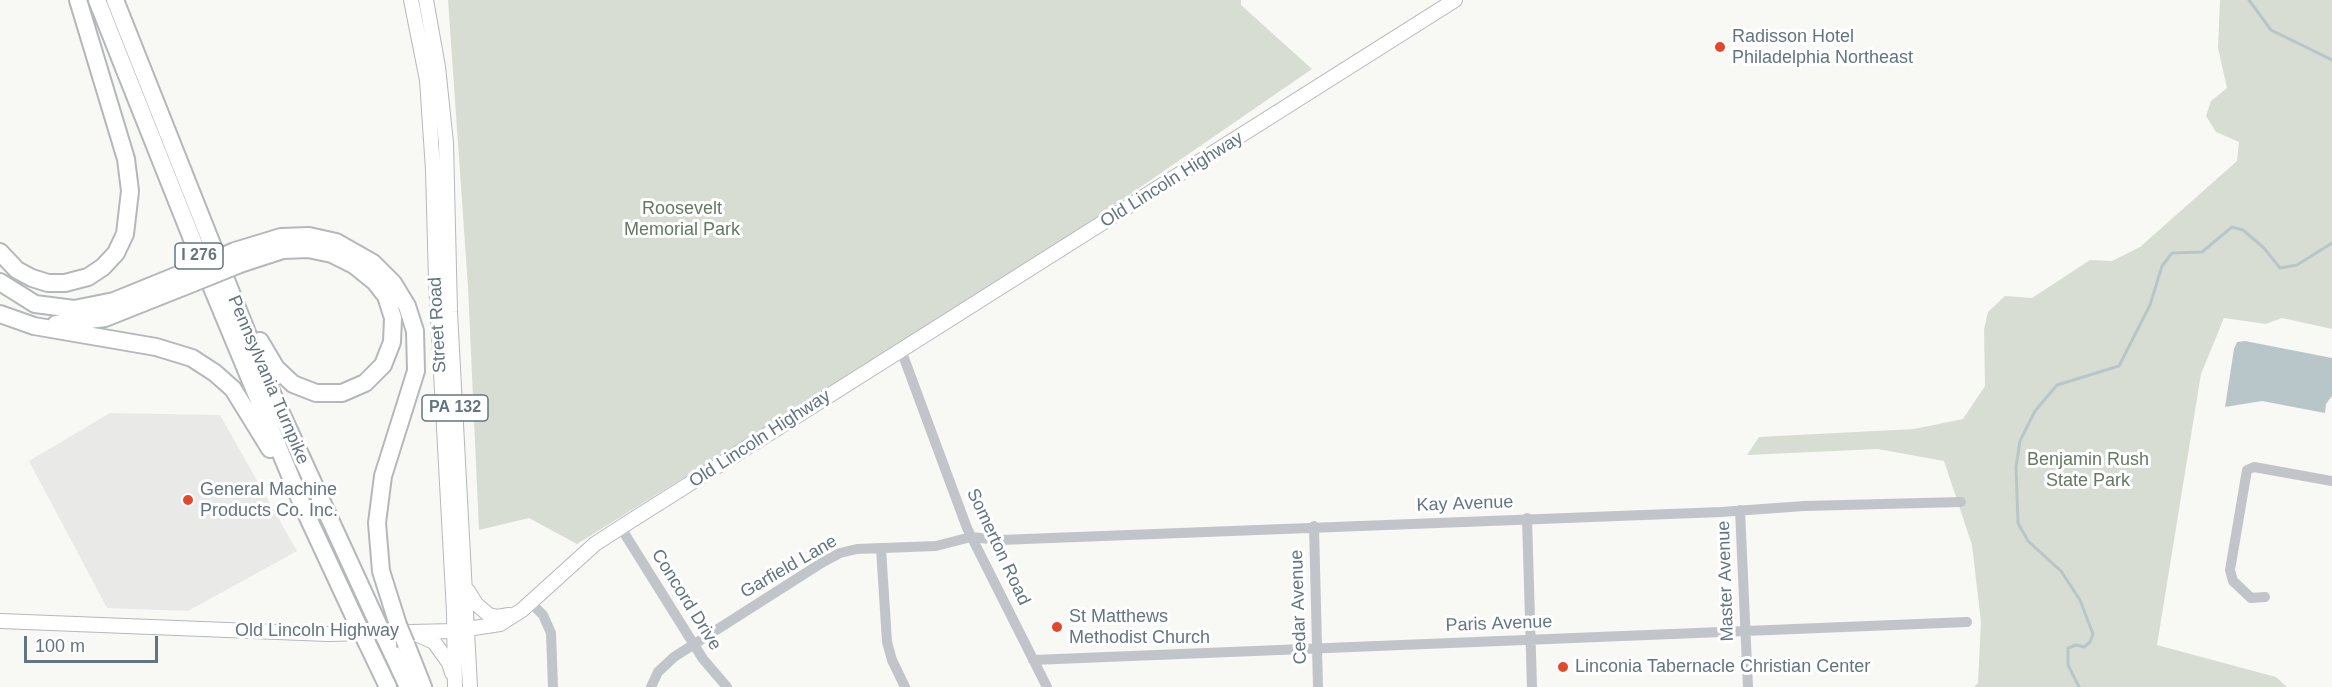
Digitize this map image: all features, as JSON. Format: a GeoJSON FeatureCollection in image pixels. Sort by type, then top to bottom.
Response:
{"type":"FeatureCollection","features":[{"type":"Feature","properties":{"kind":"highway"},"geometry":{"type":"LineString","coordinates":[[0,252],[17,270],[32,278],[48,283],[65,284],[88,277],[103,267],[116,253],[124,234],[130,191],[126,159],[117,120],[78,0]]}},
{"type":"Feature","properties":{"kind":"highway","name":"Pennsylvania Turnpike"},"geometry":{"type":"LineString","coordinates":[[97,0],[198,254],[304,509],[388,687]]}},
{"type":"Feature","properties":{"kind":"highway","name":"Pennsylvania Turnpike"},"geometry":{"type":"LineString","coordinates":[[115,0],[266,378],[408,687]]}},
{"type":"Feature","properties":{"kind":"highway"},"geometry":{"type":"LineString","coordinates":[[34,326],[105,318],[281,237],[309,236],[336,242],[373,263],[393,283],[407,306],[415,331],[416,371],[383,476],[376,523],[381,571],[423,687]]}},
{"type":"Feature","properties":{"kind":"highway"},"geometry":{"type":"LineString","coordinates":[[216,255],[272,362],[293,384],[316,393],[342,393],[365,383],[383,365],[394,334],[392,310],[381,289],[354,265],[332,254],[308,249],[238,257]]}},
{"type":"Feature","properties":{"kind":"highway"},"geometry":{"type":"LineString","coordinates":[[0,282],[35,304],[74,309],[114,301],[190,277]]}},
{"type":"Feature","properties":{"kind":"highway"},"geometry":{"type":"LineString","coordinates":[[0,314],[34,326],[156,346],[180,353],[204,365],[224,380],[240,398],[304,509]]}},
{"type":"Feature","properties":{"kind":"main road","name":"Street Road"},"geometry":{"type":"LineString","coordinates":[[411,0],[427,80],[461,631],[470,687]]}},
{"type":"Feature","properties":{"kind":"main road","name":"Street Road"},"geometry":{"type":"LineString","coordinates":[[426,0],[438,67],[446,143],[450,312],[466,585],[455,687]]}},
{"type":"Feature","properties":{"kind":"main road","name":"Old Lincoln Highway"},"geometry":{"type":"LineString","coordinates":[[0,621],[305,633],[405,634],[461,631],[500,624],[531,603],[595,544],[1455,0]]}},
{"type":"Feature","properties":{"kind":"main road"},"geometry":{"type":"LineString","coordinates":[[466,585],[476,604],[489,615],[504,617],[519,612]]}},
{"type":"Feature","properties":{"kind":"main road"},"geometry":{"type":"LineString","coordinates":[[405,634],[425,636],[442,651],[449,663],[455,687]]}},
{"type":"Feature","properties":{"kind":"street","name":"Somerton Road"},"geometry":{"type":"LineString","coordinates":[[901,350],[971,537],[1047,687]]}},
{"type":"Feature","properties":{"kind":"street"},"geometry":{"type":"LineString","coordinates":[[2265,597],[2251,598],[2233,581],[2230,570],[2247,470],[2254,467],[2332,481]]}},
{"type":"Feature","properties":{"kind":"street","name":"Kay Avenue"},"geometry":{"type":"LineString","coordinates":[[971,537],[1000,540],[1961,502]]}},
{"type":"Feature","properties":{"kind":"street","name":"Master Avenue"},"geometry":{"type":"LineString","coordinates":[[1740,510],[1748,687]]}},
{"type":"Feature","properties":{"kind":"street"},"geometry":{"type":"LineString","coordinates":[[1527,518],[1532,687]]}},
{"type":"Feature","properties":{"kind":"street","name":"Cedar Avenue"},"geometry":{"type":"LineString","coordinates":[[1314,526],[1318,687]]}},
{"type":"Feature","properties":{"kind":"street","name":"Concord Drive"},"geometry":{"type":"LineString","coordinates":[[621,528],[694,644],[713,672],[727,687]]}},
{"type":"Feature","properties":{"kind":"street","name":"Garfield Lane"},"geometry":{"type":"LineString","coordinates":[[651,687],[666,663],[840,553],[881,548],[936,546],[971,537]]}},
{"type":"Feature","properties":{"kind":"street"},"geometry":{"type":"LineString","coordinates":[[881,548],[887,642],[892,660],[905,687]]}},
{"type":"Feature","properties":{"kind":"street"},"geometry":{"type":"LineString","coordinates":[[531,603],[543,615],[551,633],[553,687]]}},
{"type":"Feature","properties":{"kind":"street","name":"Paris Avenue"},"geometry":{"type":"LineString","coordinates":[[1033,660],[1967,622]]}},
{"type":"Feature","properties":{"kind":"shaded area"},"geometry":{"type":"Polygon","coordinates":[[[2245,341],[2332,358],[2332,396],[2326,404],[2325,413],[2262,401],[2225,407],[2234,349],[2237,342],[2245,341]]]}},
{"type":"Feature","properties":{"kind":"shaded area"},"geometry":{"type":"Polygon","coordinates":[[[110,413],[220,415],[297,551],[188,611],[107,608],[29,461],[110,413]]]}},
{"type":"Feature","properties":{"kind":"green space","name":"Roosevelt Memorial Park"},"geometry":{"type":"Polygon","coordinates":[[[448,0],[1241,0],[1241,5],[1312,69],[1042,255],[577,544],[529,518],[479,530],[468,287],[448,0]]]}},
{"type":"Feature","properties":{"kind":"green space","name":"Benjamin Rush State Park"},"geometry":{"type":"Polygon","coordinates":[[[2220,0],[2332,0],[2332,329],[2282,318],[2266,324],[2224,318],[2201,374],[2157,645],[2276,677],[2287,687],[1974,687],[1978,683],[1981,622],[1972,545],[1944,461],[1878,449],[1747,455],[1759,437],[1914,429],[1963,419],[1985,386],[1984,329],[1988,312],[2005,296],[2032,298],[2090,260],[2112,261],[2140,247],[2237,161],[2239,142],[2216,132],[2206,116],[2211,101],[2227,88],[2218,48],[2220,0]]]}},
{"type":"Feature","properties":{"kind":"waterway"},"geometry":{"type":"LineString","coordinates":[[2249,0],[2271,30],[2332,60]]}},
{"type":"Feature","properties":{"kind":"waterway"},"geometry":{"type":"LineString","coordinates":[[2079,687],[2068,665],[2068,648],[2076,645],[2084,647],[2090,642],[2093,634],[2080,600],[2061,571],[2028,541],[2018,523],[2016,467],[2020,441],[2035,411],[2057,385],[2119,366],[2150,305],[2162,266],[2172,253],[2202,252],[2232,227],[2243,230],[2264,248],[2280,268],[2297,265],[2332,243]]}},
{"type":"Feature","properties":{"kind":"place","name":"Radisson Hotel Philadelphia Northeast"},"geometry":{"type":"Point","coordinates":[1720,47]}},
{"type":"Feature","properties":{"kind":"place","name":"General Machine Products Co. Inc."},"geometry":{"type":"Point","coordinates":[188,500]}},
{"type":"Feature","properties":{"kind":"place","name":"St Matthews Methodist Church"},"geometry":{"type":"Point","coordinates":[1057,627]}},
{"type":"Feature","properties":{"kind":"place","name":"Linconia Tabernacle Christian Center"},"geometry":{"type":"Point","coordinates":[1563,667]}}]}
